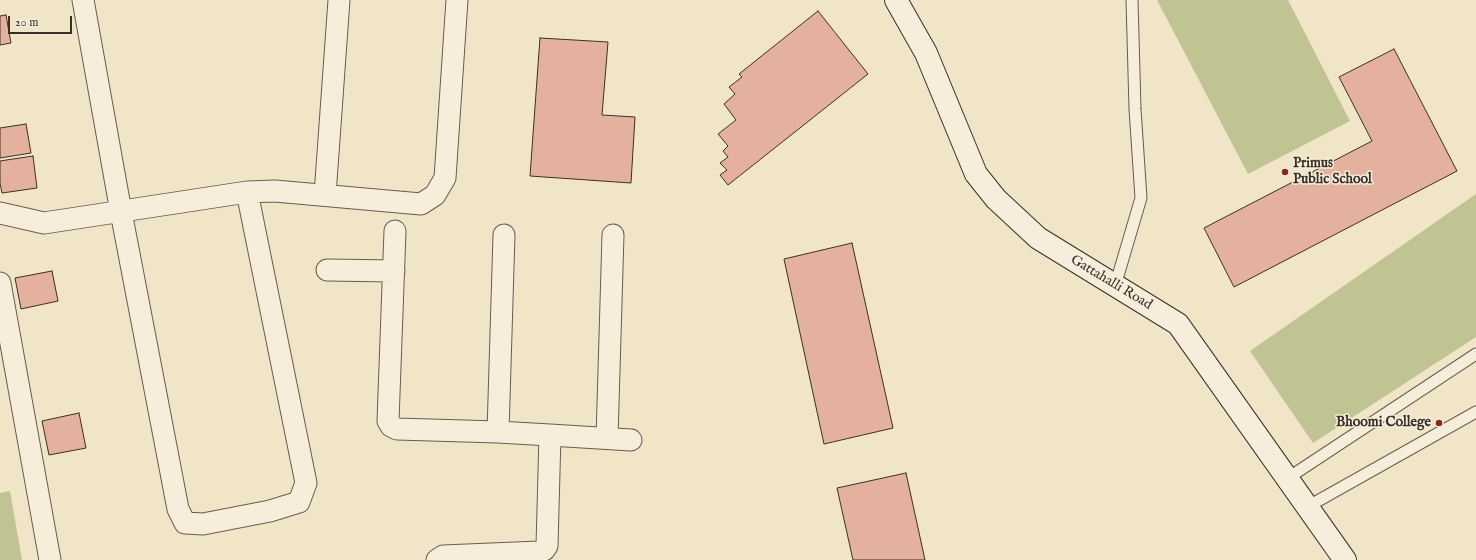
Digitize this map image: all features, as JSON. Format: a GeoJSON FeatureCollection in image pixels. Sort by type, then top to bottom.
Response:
{"type":"FeatureCollection","features":[{"type":"Feature","properties":{"kind":"main road","name":"Gattahalli Road"},"geometry":{"type":"LineString","coordinates":[[896,0],[926,53],[976,174],[996,199],[1038,238],[1178,324],[1345,560]]}},
{"type":"Feature","properties":{"kind":"street"},"geometry":{"type":"LineString","coordinates":[[83,0],[121,212],[178,509],[185,523],[203,524],[270,511],[299,502],[306,483],[247,192]]}},
{"type":"Feature","properties":{"kind":"street"},"geometry":{"type":"LineString","coordinates":[[325,195],[339,0]]}},
{"type":"Feature","properties":{"kind":"street"},"geometry":{"type":"LineString","coordinates":[[0,213],[44,223],[247,192],[275,191],[421,204],[436,195],[445,178],[457,0]]}},
{"type":"Feature","properties":{"kind":"street"},"geometry":{"type":"LineString","coordinates":[[395,231],[388,421],[391,426],[397,429],[498,432],[631,440]]}},
{"type":"Feature","properties":{"kind":"street"},"geometry":{"type":"LineString","coordinates":[[498,432],[504,235]]}},
{"type":"Feature","properties":{"kind":"street"},"geometry":{"type":"LineString","coordinates":[[606,438],[613,235]]}},
{"type":"Feature","properties":{"kind":"street"},"geometry":{"type":"LineString","coordinates":[[328,270],[394,271]]}},
{"type":"Feature","properties":{"kind":"street"},"geometry":{"type":"LineString","coordinates":[[0,283],[50,560]]}},
{"type":"Feature","properties":{"kind":"street"},"geometry":{"type":"LineString","coordinates":[[437,560],[443,556],[539,552],[544,550],[547,546],[550,435]]}},
{"type":"Feature","properties":{"kind":"lane"},"geometry":{"type":"LineString","coordinates":[[1115,286],[1141,198],[1135,109],[1132,0]]}},
{"type":"Feature","properties":{"kind":"lane"},"geometry":{"type":"LineString","coordinates":[[1288,478],[1476,354]]}},
{"type":"Feature","properties":{"kind":"lane"},"geometry":{"type":"LineString","coordinates":[[1307,507],[1476,412]]}},
{"type":"Feature","properties":{"kind":"green space"},"geometry":{"type":"Polygon","coordinates":[[[1157,0],[1288,0],[1350,121],[1248,174],[1157,0]]]}},
{"type":"Feature","properties":{"kind":"green space"},"geometry":{"type":"Polygon","coordinates":[[[1476,194],[1476,337],[1313,443],[1250,351],[1476,194]]]}},
{"type":"Feature","properties":{"kind":"green space"},"geometry":{"type":"Polygon","coordinates":[[[10,491],[22,560],[0,560],[0,493],[10,491]]]}},
{"type":"Feature","properties":{"kind":"building"},"geometry":{"type":"Polygon","coordinates":[[[818,11],[868,74],[728,185],[720,175],[727,170],[720,163],[728,157],[723,151],[728,146],[718,134],[736,120],[724,104],[735,94],[729,87],[742,77],[739,74],[818,11]]]}},
{"type":"Feature","properties":{"kind":"building"},"geometry":{"type":"Polygon","coordinates":[[[6,15],[11,43],[0,45],[0,16],[6,15]]]}},
{"type":"Feature","properties":{"kind":"building"},"geometry":{"type":"Polygon","coordinates":[[[540,38],[608,42],[602,115],[635,117],[631,183],[530,176],[540,38]]]}},
{"type":"Feature","properties":{"kind":"building"},"geometry":{"type":"Polygon","coordinates":[[[1394,49],[1457,171],[1234,287],[1204,228],[1372,141],[1339,77],[1394,49]]]}},
{"type":"Feature","properties":{"kind":"building"},"geometry":{"type":"Polygon","coordinates":[[[26,124],[31,153],[0,158],[0,128],[26,124]]]}},
{"type":"Feature","properties":{"kind":"building"},"geometry":{"type":"Polygon","coordinates":[[[33,156],[37,188],[2,193],[0,183],[0,161],[33,156]]]}},
{"type":"Feature","properties":{"kind":"building"},"geometry":{"type":"Polygon","coordinates":[[[852,243],[893,428],[824,444],[784,259],[852,243]]]}},
{"type":"Feature","properties":{"kind":"building"},"geometry":{"type":"Polygon","coordinates":[[[52,271],[58,301],[21,309],[15,278],[52,271]]]}},
{"type":"Feature","properties":{"kind":"building"},"geometry":{"type":"Polygon","coordinates":[[[79,413],[86,448],[49,455],[42,421],[79,413]]]}},
{"type":"Feature","properties":{"kind":"building"},"geometry":{"type":"Polygon","coordinates":[[[906,473],[925,560],[853,560],[837,488],[906,473]]]}},
{"type":"Feature","properties":{"kind":"place","name":"Primus Public School"},"geometry":{"type":"Point","coordinates":[1285,172]}},
{"type":"Feature","properties":{"kind":"place","name":"Bhoomi College"},"geometry":{"type":"Point","coordinates":[1439,423]}}]}
